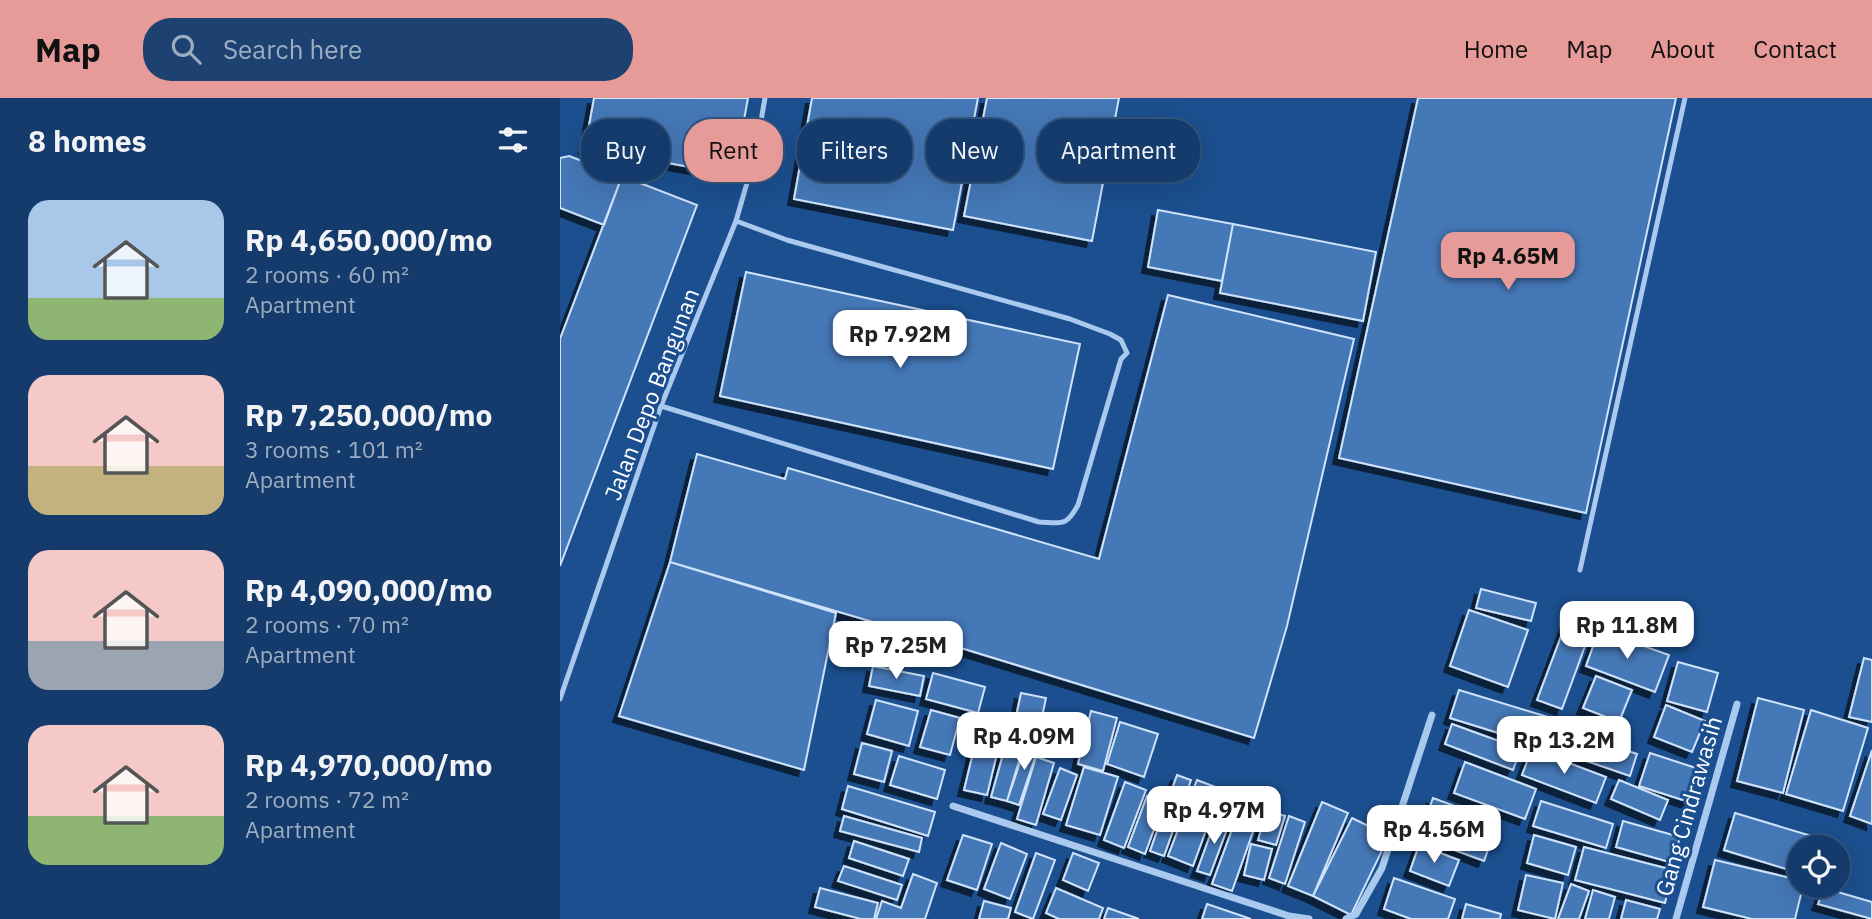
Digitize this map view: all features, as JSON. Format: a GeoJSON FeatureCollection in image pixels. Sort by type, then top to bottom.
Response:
{"type":"FeatureCollection","features":[{"type":"Feature","properties":{"kind":"street","name":"Gang Cindrawasih"},"geometry":{"type":"LineString","coordinates":[[1675,919],[1737,704]]}},
{"type":"Feature","properties":{"kind":"street"},"geometry":{"type":"LineString","coordinates":[[1346,919],[1356,914],[1382,868],[1432,715]]}},
{"type":"Feature","properties":{"kind":"street"},"geometry":{"type":"LineString","coordinates":[[953,806],[1289,918],[1309,919]]}},
{"type":"Feature","properties":{"kind":"lane","name":"Jalan Depo Bangunan"},"geometry":{"type":"LineString","coordinates":[[560,699],[661,406],[736,221],[755,155],[765,98]]}},
{"type":"Feature","properties":{"kind":"lane"},"geometry":{"type":"LineString","coordinates":[[1580,570],[1685,98]]}},
{"type":"Feature","properties":{"kind":"lane"},"geometry":{"type":"LineString","coordinates":[[661,406],[1038,522],[1062,524],[1070,519],[1078,505],[1121,359],[1127,353],[1121,340],[1070,319],[788,240],[736,221]]}},
{"type":"Feature","properties":{"kind":"building"},"geometry":{"type":"Polygon","coordinates":[[[594,98],[748,98],[744,119],[684,119],[684,166],[670,163],[670,119],[590,119],[594,98]]]}},
{"type":"Feature","properties":{"kind":"building"},"geometry":{"type":"Polygon","coordinates":[[[812,98],[978,98],[974,119],[926,119],[926,182],[962,182],[953,230],[794,199],[797,182],[912,182],[912,119],[808,119],[812,98]]]}},
{"type":"Feature","properties":{"kind":"building"},"geometry":{"type":"Polygon","coordinates":[[[987,98],[1119,98],[1115,119],[1037,119],[1037,182],[1103,182],[1092,241],[964,216],[971,182],[1023,182],[1023,119],[983,119],[987,98]]]}},
{"type":"Feature","properties":{"kind":"building"},"geometry":{"type":"Polygon","coordinates":[[[1418,98],[1676,98],[1586,513],[1339,458],[1418,98]]]}},
{"type":"Feature","properties":{"kind":"building"},"geometry":{"type":"Polygon","coordinates":[[[569,156],[581,161],[581,182],[620,182],[604,225],[560,208],[560,158],[569,156]]]}},
{"type":"Feature","properties":{"kind":"building"},"geometry":{"type":"Polygon","coordinates":[[[620,182],[638,182],[697,205],[560,566],[560,339],[620,182]]]}},
{"type":"Feature","properties":{"kind":"building"},"geometry":{"type":"Polygon","coordinates":[[[1158,210],[1233,224],[1222,281],[1148,267],[1158,210]]]}},
{"type":"Feature","properties":{"kind":"building"},"geometry":{"type":"Polygon","coordinates":[[[1233,224],[1376,252],[1363,321],[1220,293],[1233,224]]]}},
{"type":"Feature","properties":{"kind":"building"},"geometry":{"type":"Polygon","coordinates":[[[746,272],[1080,344],[1053,469],[720,396],[746,272]]]}},
{"type":"Feature","properties":{"kind":"building"},"geometry":{"type":"Polygon","coordinates":[[[1168,295],[1354,339],[1287,626],[1254,738],[670,562],[697,454],[785,479],[788,468],[1099,559],[1168,295]]]}},
{"type":"Feature","properties":{"kind":"building"},"geometry":{"type":"Polygon","coordinates":[[[670,562],[836,613],[804,770],[619,716],[670,562]]]}},
{"type":"Feature","properties":{"kind":"building"},"geometry":{"type":"Polygon","coordinates":[[[1481,589],[1536,603],[1531,621],[1476,608],[1481,589]]]}},
{"type":"Feature","properties":{"kind":"building"},"geometry":{"type":"Polygon","coordinates":[[[1469,610],[1528,630],[1508,687],[1450,666],[1469,610]]]}},
{"type":"Feature","properties":{"kind":"building"},"geometry":{"type":"Polygon","coordinates":[[[1568,618],[1592,627],[1562,709],[1537,700],[1568,618]]]}},
{"type":"Feature","properties":{"kind":"building"},"geometry":{"type":"Polygon","coordinates":[[[1599,630],[1669,655],[1655,692],[1586,666],[1599,630]]]}},
{"type":"Feature","properties":{"kind":"building"},"geometry":{"type":"Polygon","coordinates":[[[1864,658],[1872,660],[1872,722],[1849,717],[1864,658]]]}},
{"type":"Feature","properties":{"kind":"building"},"geometry":{"type":"Polygon","coordinates":[[[1678,662],[1718,673],[1707,712],[1667,701],[1678,662]]]}},
{"type":"Feature","properties":{"kind":"building"},"geometry":{"type":"Polygon","coordinates":[[[873,666],[924,676],[920,696],[869,686],[873,666]]]}},
{"type":"Feature","properties":{"kind":"building"},"geometry":{"type":"Polygon","coordinates":[[[933,673],[985,687],[978,713],[926,699],[933,673]]]}},
{"type":"Feature","properties":{"kind":"building"},"geometry":{"type":"Polygon","coordinates":[[[1596,676],[1632,690],[1619,722],[1583,708],[1596,676]]]}},
{"type":"Feature","properties":{"kind":"building"},"geometry":{"type":"Polygon","coordinates":[[[1459,690],[1571,724],[1563,753],[1450,718],[1459,690]]]}},
{"type":"Feature","properties":{"kind":"building"},"geometry":{"type":"Polygon","coordinates":[[[1021,693],[1046,698],[1039,731],[1014,726],[1021,693]]]}},
{"type":"Feature","properties":{"kind":"building"},"geometry":{"type":"Polygon","coordinates":[[[1758,698],[1804,710],[1783,793],[1737,781],[1758,698]]]}},
{"type":"Feature","properties":{"kind":"building"},"geometry":{"type":"Polygon","coordinates":[[[876,700],[918,711],[909,746],[867,734],[876,700]]]}},
{"type":"Feature","properties":{"kind":"building"},"geometry":{"type":"Polygon","coordinates":[[[1666,705],[1705,721],[1692,752],[1654,737],[1666,705]]]}},
{"type":"Feature","properties":{"kind":"building"},"geometry":{"type":"Polygon","coordinates":[[[931,710],[960,718],[950,755],[920,747],[931,710]]]}},
{"type":"Feature","properties":{"kind":"building"},"geometry":{"type":"Polygon","coordinates":[[[1811,710],[1868,728],[1843,811],[1786,794],[1811,710]]]}},
{"type":"Feature","properties":{"kind":"building"},"geometry":{"type":"Polygon","coordinates":[[[1091,711],[1117,718],[1103,771],[1078,764],[1091,711]]]}},
{"type":"Feature","properties":{"kind":"building"},"geometry":{"type":"Polygon","coordinates":[[[1120,722],[1158,734],[1144,777],[1107,764],[1120,722]]]}},
{"type":"Feature","properties":{"kind":"building"},"geometry":{"type":"Polygon","coordinates":[[[1452,724],[1521,749],[1513,770],[1445,744],[1452,724]]]}},
{"type":"Feature","properties":{"kind":"building"},"geometry":{"type":"Polygon","coordinates":[[[979,728],[1002,733],[987,795],[964,790],[979,728]]]}},
{"type":"Feature","properties":{"kind":"building"},"geometry":{"type":"Polygon","coordinates":[[[1009,733],[1026,737],[1007,801],[991,797],[1009,733]]]}},
{"type":"Feature","properties":{"kind":"building"},"geometry":{"type":"Polygon","coordinates":[[[1576,734],[1637,754],[1630,776],[1569,755],[1576,734]]]}},
{"type":"Feature","properties":{"kind":"building"},"geometry":{"type":"Polygon","coordinates":[[[1028,739],[1040,743],[1019,805],[1007,801],[1028,739]]]}},
{"type":"Feature","properties":{"kind":"building"},"geometry":{"type":"Polygon","coordinates":[[[862,743],[892,751],[884,782],[854,774],[862,743]]]}},
{"type":"Feature","properties":{"kind":"building"},"geometry":{"type":"Polygon","coordinates":[[[1532,749],[1606,777],[1596,803],[1522,775],[1532,749]]]}},
{"type":"Feature","properties":{"kind":"building"},"geometry":{"type":"Polygon","coordinates":[[[1872,750],[1872,824],[1850,816],[1872,750]]]}},
{"type":"Feature","properties":{"kind":"building"},"geometry":{"type":"Polygon","coordinates":[[[1650,753],[1699,769],[1689,802],[1639,786],[1650,753]]]}},
{"type":"Feature","properties":{"kind":"building"},"geometry":{"type":"Polygon","coordinates":[[[899,756],[945,770],[937,799],[890,785],[899,756]]]}},
{"type":"Feature","properties":{"kind":"building"},"geometry":{"type":"Polygon","coordinates":[[[1036,757],[1054,763],[1036,825],[1017,819],[1036,757]]]}},
{"type":"Feature","properties":{"kind":"building"},"geometry":{"type":"Polygon","coordinates":[[[1465,762],[1536,789],[1525,819],[1454,793],[1465,762]]]}},
{"type":"Feature","properties":{"kind":"building"},"geometry":{"type":"Polygon","coordinates":[[[1084,767],[1118,777],[1100,835],[1066,825],[1084,767]]]}},
{"type":"Feature","properties":{"kind":"building"},"geometry":{"type":"Polygon","coordinates":[[[1060,768],[1077,775],[1061,820],[1043,814],[1060,768]]]}},
{"type":"Feature","properties":{"kind":"building"},"geometry":{"type":"Polygon","coordinates":[[[1177,775],[1191,780],[1164,856],[1150,851],[1177,775]]]}},
{"type":"Feature","properties":{"kind":"building"},"geometry":{"type":"Polygon","coordinates":[[[1197,780],[1221,789],[1193,866],[1168,856],[1197,780]]]}},
{"type":"Feature","properties":{"kind":"building"},"geometry":{"type":"Polygon","coordinates":[[[1619,780],[1668,800],[1660,820],[1611,799],[1619,780]]]}},
{"type":"Feature","properties":{"kind":"building"},"geometry":{"type":"Polygon","coordinates":[[[1125,782],[1146,790],[1124,848],[1104,840],[1125,782]]]}},
{"type":"Feature","properties":{"kind":"building"},"geometry":{"type":"Polygon","coordinates":[[[848,786],[935,812],[928,836],[842,809],[848,786]]]}},
{"type":"Feature","properties":{"kind":"building"},"geometry":{"type":"Polygon","coordinates":[[[1222,794],[1238,799],[1233,815],[1217,810],[1222,794]]]}},
{"type":"Feature","properties":{"kind":"building"},"geometry":{"type":"Polygon","coordinates":[[[1147,796],[1164,802],[1145,854],[1128,847],[1147,796]]]}},
{"type":"Feature","properties":{"kind":"building"},"geometry":{"type":"Polygon","coordinates":[[[1433,798],[1498,822],[1484,861],[1419,837],[1433,798]]]}},
{"type":"Feature","properties":{"kind":"building"},"geometry":{"type":"Polygon","coordinates":[[[1541,801],[1613,824],[1606,848],[1533,826],[1541,801]]]}},
{"type":"Feature","properties":{"kind":"building"},"geometry":{"type":"Polygon","coordinates":[[[1322,802],[1348,813],[1313,896],[1288,886],[1322,802]]]}},
{"type":"Feature","properties":{"kind":"building"},"geometry":{"type":"Polygon","coordinates":[[[1241,805],[1260,812],[1232,891],[1212,884],[1241,805]]]}},
{"type":"Feature","properties":{"kind":"building"},"geometry":{"type":"Polygon","coordinates":[[[1267,811],[1285,816],[1276,845],[1258,840],[1267,811]]]}},
{"type":"Feature","properties":{"kind":"building"},"geometry":{"type":"Polygon","coordinates":[[[1735,813],[1808,835],[1787,835],[1787,869],[1724,850],[1735,813]]]}},
{"type":"Feature","properties":{"kind":"building"},"geometry":{"type":"Polygon","coordinates":[[[844,816],[922,838],[919,852],[840,831],[844,816]]]}},
{"type":"Feature","properties":{"kind":"building"},"geometry":{"type":"Polygon","coordinates":[[[1217,816],[1230,821],[1210,875],[1197,871],[1217,816]]]}},
{"type":"Feature","properties":{"kind":"building"},"geometry":{"type":"Polygon","coordinates":[[[1289,816],[1305,822],[1285,884],[1269,878],[1289,816]]]}},
{"type":"Feature","properties":{"kind":"building"},"geometry":{"type":"Polygon","coordinates":[[[1352,818],[1389,836],[1351,915],[1313,896],[1352,818]]]}},
{"type":"Feature","properties":{"kind":"building"},"geometry":{"type":"Polygon","coordinates":[[[1623,821],[1680,837],[1673,863],[1616,847],[1623,821]]]}},
{"type":"Feature","properties":{"kind":"building"},"geometry":{"type":"Polygon","coordinates":[[[963,835],[992,844],[977,890],[947,880],[963,835]]]}},
{"type":"Feature","properties":{"kind":"building"},"geometry":{"type":"Polygon","coordinates":[[[1534,835],[1576,847],[1568,875],[1527,863],[1534,835]]]}},
{"type":"Feature","properties":{"kind":"building"},"geometry":{"type":"Polygon","coordinates":[[[854,841],[909,859],[903,876],[849,858],[854,841]]]}},
{"type":"Feature","properties":{"kind":"building"},"geometry":{"type":"Polygon","coordinates":[[[1001,843],[1027,854],[1010,899],[984,889],[1001,843]]]}},
{"type":"Feature","properties":{"kind":"building"},"geometry":{"type":"Polygon","coordinates":[[[1251,844],[1272,849],[1264,880],[1244,875],[1251,844]]]}},
{"type":"Feature","properties":{"kind":"building"},"geometry":{"type":"Polygon","coordinates":[[[1419,845],[1459,860],[1449,886],[1410,871],[1419,845]]]}},
{"type":"Feature","properties":{"kind":"building"},"geometry":{"type":"Polygon","coordinates":[[[1584,847],[1673,870],[1665,903],[1575,880],[1584,847]]]}},
{"type":"Feature","properties":{"kind":"building"},"geometry":{"type":"Polygon","coordinates":[[[1036,853],[1055,860],[1033,919],[1015,912],[1036,853]]]}},
{"type":"Feature","properties":{"kind":"building"},"geometry":{"type":"Polygon","coordinates":[[[1073,853],[1099,863],[1088,891],[1063,880],[1073,853]]]}},
{"type":"Feature","properties":{"kind":"building"},"geometry":{"type":"Polygon","coordinates":[[[1715,860],[1787,877],[1787,898],[1800,898],[1795,919],[1752,919],[1703,907],[1715,860]]]}},
{"type":"Feature","properties":{"kind":"building"},"geometry":{"type":"Polygon","coordinates":[[[844,866],[902,885],[897,900],[838,881],[844,866]]]}},
{"type":"Feature","properties":{"kind":"building"},"geometry":{"type":"Polygon","coordinates":[[[913,874],[937,883],[925,919],[876,919],[882,901],[901,908],[913,874]]]}},
{"type":"Feature","properties":{"kind":"building"},"geometry":{"type":"Polygon","coordinates":[[[1526,875],[1563,883],[1555,919],[1518,910],[1526,875]]]}},
{"type":"Feature","properties":{"kind":"building"},"geometry":{"type":"Polygon","coordinates":[[[1394,878],[1455,899],[1448,919],[1411,919],[1384,909],[1394,878]]]}},
{"type":"Feature","properties":{"kind":"building"},"geometry":{"type":"Polygon","coordinates":[[[1571,884],[1589,891],[1579,919],[1558,919],[1571,884]]]}},
{"type":"Feature","properties":{"kind":"building"},"geometry":{"type":"Polygon","coordinates":[[[820,888],[878,903],[874,919],[861,919],[815,907],[820,888]]]}},
{"type":"Feature","properties":{"kind":"building"},"geometry":{"type":"Polygon","coordinates":[[[1056,888],[1103,908],[1099,919],[1059,919],[1046,913],[1056,888]]]}},
{"type":"Feature","properties":{"kind":"building"},"geometry":{"type":"Polygon","coordinates":[[[1593,890],[1615,897],[1609,919],[1585,919],[1593,890]]]}},
{"type":"Feature","properties":{"kind":"building"},"geometry":{"type":"Polygon","coordinates":[[[1850,896],[1872,902],[1872,919],[1818,904],[1820,898],[1850,898],[1850,896]]]}},
{"type":"Feature","properties":{"kind":"building"},"geometry":{"type":"Polygon","coordinates":[[[1626,900],[1660,909],[1657,919],[1621,919],[1626,900]]]}},
{"type":"Feature","properties":{"kind":"building"},"geometry":{"type":"Polygon","coordinates":[[[984,901],[1011,908],[1008,919],[979,919],[984,901]]]}},
{"type":"Feature","properties":{"kind":"building"},"geometry":{"type":"Polygon","coordinates":[[[1207,904],[1251,919],[1202,919],[1207,904]]]}},
{"type":"Feature","properties":{"kind":"building"},"geometry":{"type":"Polygon","coordinates":[[[1466,904],[1501,914],[1500,919],[1462,919],[1466,904]]]}},
{"type":"Feature","properties":{"kind":"building"},"geometry":{"type":"Polygon","coordinates":[[[1108,908],[1139,919],[1104,919],[1108,908]]]}}]}
